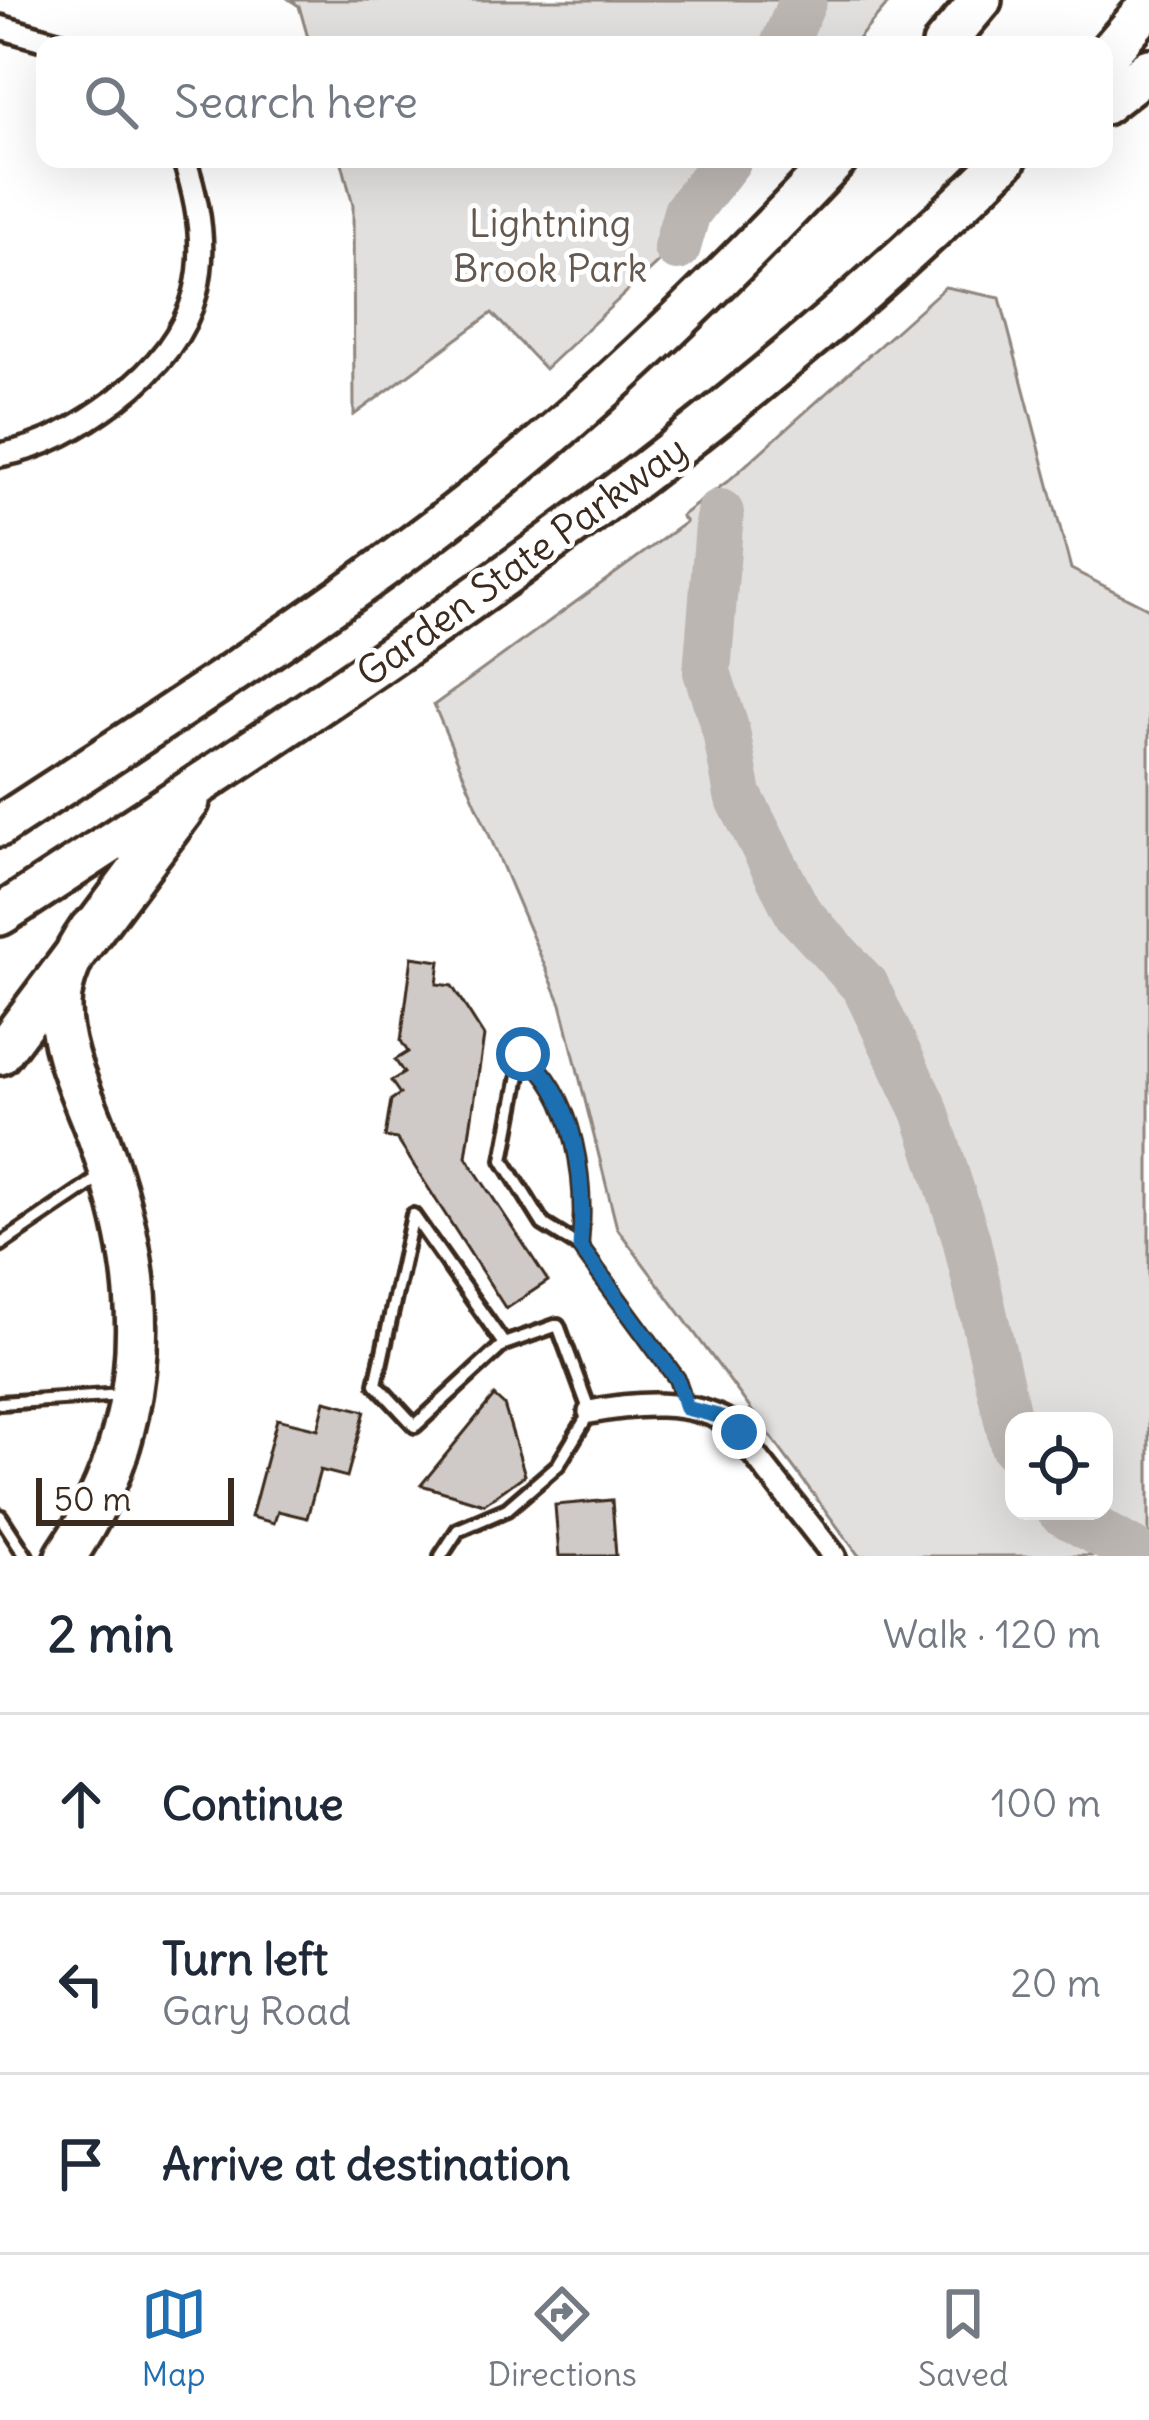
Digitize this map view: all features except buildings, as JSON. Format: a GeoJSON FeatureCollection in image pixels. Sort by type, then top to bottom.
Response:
{"type":"FeatureCollection","features":[{"type":"Feature","properties":{"kind":"highway"},"geometry":{"type":"LineString","coordinates":[[951,36],[981,0]]}},
{"type":"Feature","properties":{"kind":"highway"},"geometry":{"type":"LineString","coordinates":[[1113,48],[1149,6]]}},
{"type":"Feature","properties":{"kind":"highway"},"geometry":{"type":"LineString","coordinates":[[1113,97],[1149,69]]}},
{"type":"Feature","properties":{"kind":"highway","name":"Garden State Parkway"},"geometry":{"type":"LineString","coordinates":[[0,826],[358,586],[476,497],[586,404],[828,168]]}},
{"type":"Feature","properties":{"kind":"highway","name":"Garden State Parkway"},"geometry":{"type":"LineString","coordinates":[[0,915],[458,613],[618,496],[930,236],[997,168]]}},
{"type":"Feature","properties":{"kind":"highway"},"geometry":{"type":"LineString","coordinates":[[930,236],[1019,168]]}},
{"type":"Feature","properties":{"kind":"highway"},"geometry":{"type":"LineString","coordinates":[[0,1054],[90,929],[148,862],[202,783]]}},
{"type":"Feature","properties":{"kind":"highway"},"geometry":{"type":"LineString","coordinates":[[66,1556],[108,1481],[132,1395],[135,1286],[110,1171],[61,1024],[63,984],[90,929]]}},
{"type":"Feature","properties":{"kind":"street"},"geometry":{"type":"LineString","coordinates":[[0,27],[36,37]]}},
{"type":"Feature","properties":{"kind":"street"},"geometry":{"type":"LineString","coordinates":[[0,454],[57,438],[92,418],[172,348],[191,310],[201,266],[195,192],[187,168]]}},
{"type":"Feature","properties":{"kind":"street"},"geometry":{"type":"LineString","coordinates":[[590,1412],[636,1405],[686,1408],[718,1416],[739,1432],[834,1556]]}},
{"type":"Feature","properties":{"kind":"lane"},"geometry":{"type":"LineString","coordinates":[[580,1247],[584,1203],[576,1148],[544,1069],[523,1054],[502,1160],[543,1224],[580,1247],[677,1379],[686,1408]]}},
{"type":"Feature","properties":{"kind":"lane"},"geometry":{"type":"LineString","coordinates":[[2,1239],[110,1171]]}},
{"type":"Feature","properties":{"kind":"lane"},"geometry":{"type":"LineString","coordinates":[[441,1556],[458,1530],[507,1508],[558,1465],[590,1412],[558,1325],[504,1344],[415,1426],[376,1384],[413,1215],[504,1344]]}},
{"type":"Feature","properties":{"kind":"lane"},"geometry":{"type":"LineString","coordinates":[[0,1403],[132,1395]]}},
{"type":"Feature","properties":{"kind":"lane"},"geometry":{"type":"LineString","coordinates":[[0,1516],[26,1556]]}},
{"type":"Feature","properties":{"kind":"green space"},"geometry":{"type":"Polygon","coordinates":[[[290,0],[891,0],[861,36],[307,36],[299,6],[290,0]]]}},
{"type":"Feature","properties":{"kind":"green space","name":"Lightning Brook Park"},"geometry":{"type":"Polygon","coordinates":[[[343,168],[746,168],[689,233],[545,369],[492,313],[354,415],[353,205],[343,168]]]}},
{"type":"Feature","properties":{"kind":"green space"},"geometry":{"type":"Polygon","coordinates":[[[945,287],[1000,298],[1071,569],[1149,609],[1149,1556],[859,1556],[617,1228],[561,1004],[434,705],[686,522],[681,516],[728,481],[945,287]]]}},
{"type":"Feature","properties":{"kind":"waterway"},"geometry":{"type":"LineString","coordinates":[[788,36],[803,0]]}},
{"type":"Feature","properties":{"kind":"waterway"},"geometry":{"type":"LineString","coordinates":[[677,247],[687,212],[721,168]]}},
{"type":"Feature","properties":{"kind":"waterway"},"geometry":{"type":"LineString","coordinates":[[720,513],[707,672],[726,731],[738,795],[798,913],[865,986],[925,1111],[966,1238],[1006,1412]]}},
{"type":"Feature","properties":{"kind":"waterway"},"geometry":{"type":"LineString","coordinates":[[1077,1520],[1141,1556]]}},
{"type":"Feature","properties":{"kind":"route"},"geometry":{"type":"LineString","coordinates":[[523,1054],[544,1069],[576,1148],[584,1203],[580,1247],[677,1379],[686,1408],[718,1416],[739,1432]]}}]}
